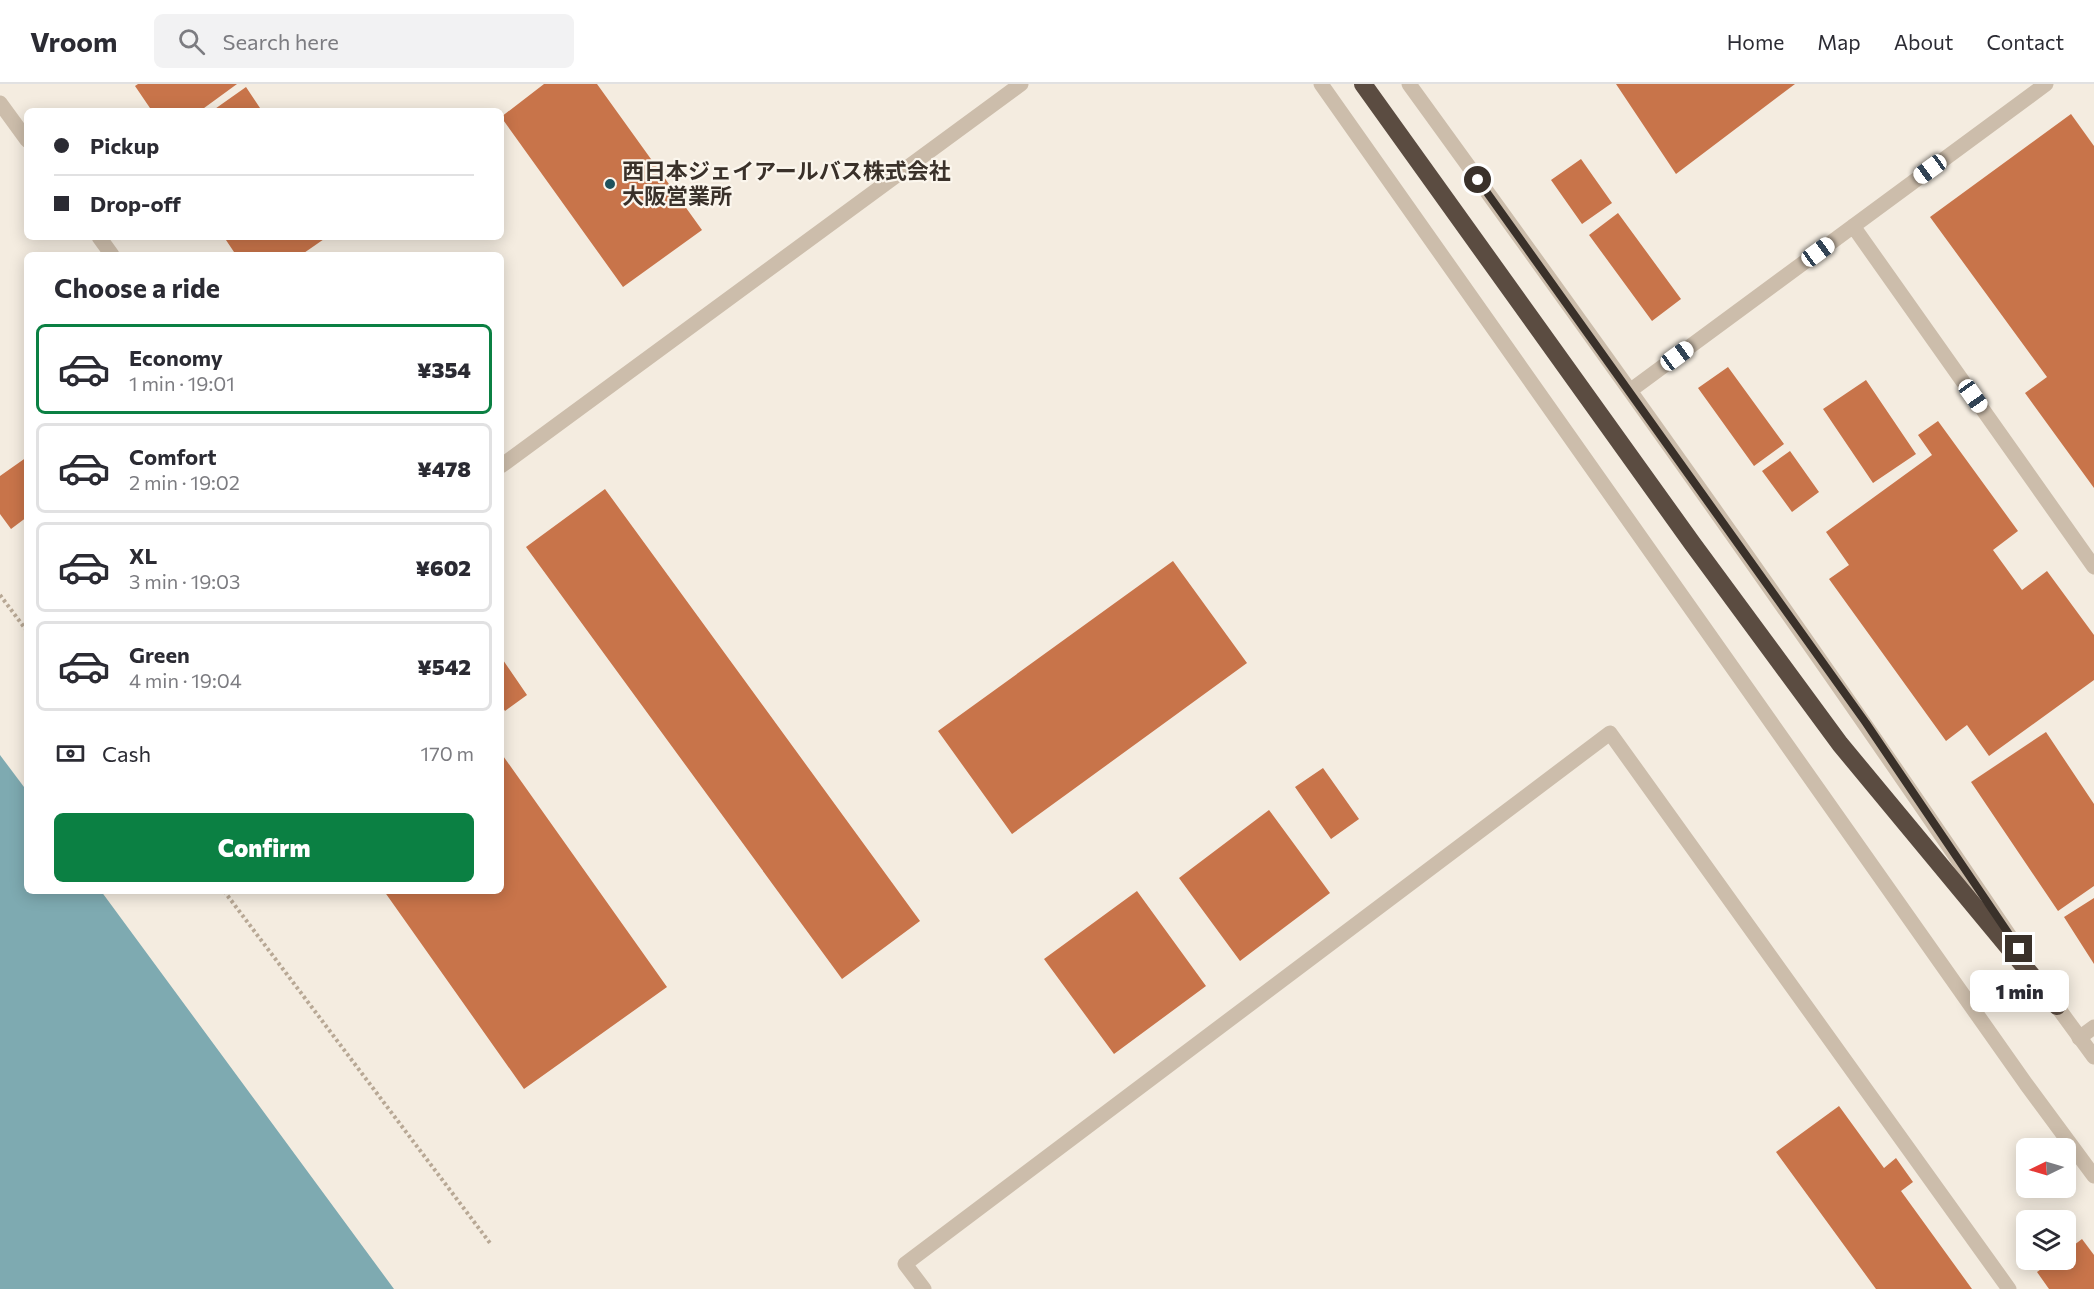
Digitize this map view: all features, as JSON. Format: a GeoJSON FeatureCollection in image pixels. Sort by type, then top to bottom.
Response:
{"type":"FeatureCollection","features":[{"type":"Feature","properties":{"kind":"highway"},"geometry":{"type":"LineString","coordinates":[[1363,84],[1692,543],[1840,744],[2057,1006]]}},
{"type":"Feature","properties":{"kind":"street"},"geometry":{"type":"LineString","coordinates":[[504,464],[1021,84]]}},
{"type":"Feature","properties":{"kind":"street"},"geometry":{"type":"LineString","coordinates":[[1321,84],[2026,1084],[2094,1176]]}},
{"type":"Feature","properties":{"kind":"street"},"geometry":{"type":"LineString","coordinates":[[1409,84],[1631,390],[1866,723],[2094,1058]]}},
{"type":"Feature","properties":{"kind":"street"},"geometry":{"type":"LineString","coordinates":[[1631,390],[2046,84]]}},
{"type":"Feature","properties":{"kind":"street"},"geometry":{"type":"LineString","coordinates":[[0,104],[24,136]]}},
{"type":"Feature","properties":{"kind":"street"},"geometry":{"type":"LineString","coordinates":[[1853,226],[2094,567]]}},
{"type":"Feature","properties":{"kind":"street"},"geometry":{"type":"LineString","coordinates":[[924,1289],[905,1264],[1610,733],[2009,1289]]}},
{"type":"Feature","properties":{"kind":"street"},"geometry":{"type":"LineString","coordinates":[[2079,1038],[2094,1027]]}},
{"type":"Feature","properties":{"kind":"path"},"geometry":{"type":"LineString","coordinates":[[0,595],[24,627]]}},
{"type":"Feature","properties":{"kind":"path"},"geometry":{"type":"LineString","coordinates":[[226,894],[490,1243]]}},
{"type":"Feature","properties":{"kind":"water"},"geometry":{"type":"Polygon","coordinates":[[[0,755],[24,787],[24,894],[103,894],[394,1289],[0,1289],[0,755]]]}},
{"type":"Feature","properties":{"kind":"building"},"geometry":{"type":"Polygon","coordinates":[[[138,84],[237,84],[204,108],[150,108],[135,86],[138,84]]]}},
{"type":"Feature","properties":{"kind":"building"},"geometry":{"type":"Polygon","coordinates":[[[544,84],[597,84],[702,230],[623,287],[504,121],[504,115],[544,84]]]}},
{"type":"Feature","properties":{"kind":"building"},"geometry":{"type":"Polygon","coordinates":[[[1616,84],[1795,84],[1676,174],[1616,84]]]}},
{"type":"Feature","properties":{"kind":"building"},"geometry":{"type":"Polygon","coordinates":[[[246,87],[260,108],[216,108],[246,87]]]}},
{"type":"Feature","properties":{"kind":"building"},"geometry":{"type":"Polygon","coordinates":[[[2071,114],[2094,146],[2094,488],[2025,393],[2047,377],[1930,217],[2071,114]]]}},
{"type":"Feature","properties":{"kind":"building"},"geometry":{"type":"Polygon","coordinates":[[[1581,159],[1612,203],[1582,224],[1551,180],[1581,159]]]}},
{"type":"Feature","properties":{"kind":"building"},"geometry":{"type":"Polygon","coordinates":[[[1618,213],[1681,299],[1652,321],[1589,235],[1618,213]]]}},
{"type":"Feature","properties":{"kind":"building"},"geometry":{"type":"Polygon","coordinates":[[[226,240],[323,240],[305,252],[234,252],[226,240]]]}},
{"type":"Feature","properties":{"kind":"building"},"geometry":{"type":"Polygon","coordinates":[[[1728,367],[1784,444],[1754,466],[1698,388],[1728,367]]]}},
{"type":"Feature","properties":{"kind":"building"},"geometry":{"type":"Polygon","coordinates":[[[1866,380],[1916,454],[1873,483],[1823,409],[1866,380]]]}},
{"type":"Feature","properties":{"kind":"building"},"geometry":{"type":"Polygon","coordinates":[[[1938,421],[2018,531],[1993,550],[2022,590],[2047,571],[2094,635],[2094,680],[1989,756],[1967,725],[1946,741],[1829,579],[1849,565],[1826,532],[1932,455],[1918,435],[1938,421]]]}},
{"type":"Feature","properties":{"kind":"building"},"geometry":{"type":"Polygon","coordinates":[[[1790,451],[1819,492],[1792,512],[1762,471],[1790,451]]]}},
{"type":"Feature","properties":{"kind":"building"},"geometry":{"type":"Polygon","coordinates":[[[24,459],[24,519],[11,529],[0,514],[0,476],[24,459]]]}},
{"type":"Feature","properties":{"kind":"building"},"geometry":{"type":"Polygon","coordinates":[[[605,489],[920,921],[842,979],[526,547],[605,489]]]}},
{"type":"Feature","properties":{"kind":"building"},"geometry":{"type":"Polygon","coordinates":[[[1173,561],[1247,663],[1012,834],[938,731],[1173,561]]]}},
{"type":"Feature","properties":{"kind":"building"},"geometry":{"type":"Polygon","coordinates":[[[504,661],[527,695],[505,711],[504,710],[504,661]]]}},
{"type":"Feature","properties":{"kind":"building"},"geometry":{"type":"Polygon","coordinates":[[[2046,732],[2094,804],[2094,886],[2058,911],[1971,782],[2046,732]]]}},
{"type":"Feature","properties":{"kind":"building"},"geometry":{"type":"Polygon","coordinates":[[[504,757],[667,987],[524,1089],[386,894],[504,894],[504,757]]]}},
{"type":"Feature","properties":{"kind":"building"},"geometry":{"type":"Polygon","coordinates":[[[1323,768],[1359,819],[1331,839],[1295,787],[1323,768]]]}},
{"type":"Feature","properties":{"kind":"building"},"geometry":{"type":"Polygon","coordinates":[[[1269,810],[1330,893],[1240,961],[1179,878],[1269,810]]]}},
{"type":"Feature","properties":{"kind":"building"},"geometry":{"type":"Polygon","coordinates":[[[1137,891],[1206,986],[1114,1054],[1044,959],[1137,891]]]}},
{"type":"Feature","properties":{"kind":"building"},"geometry":{"type":"Polygon","coordinates":[[[2094,898],[2094,964],[2064,917],[2094,898]]]}},
{"type":"Feature","properties":{"kind":"building"},"geometry":{"type":"Polygon","coordinates":[[[1839,1106],[1884,1168],[1896,1158],[1913,1182],[1901,1191],[1972,1289],[1876,1289],[1776,1152],[1839,1106]]]}},
{"type":"Feature","properties":{"kind":"building"},"geometry":{"type":"Polygon","coordinates":[[[2082,1239],[2094,1255],[2094,1289],[2049,1289],[2037,1272],[2040,1270],[2076,1270],[2076,1244],[2082,1239]]]}},
{"type":"Feature","properties":{"kind":"place","name":"西日本ジェイアールバス株式会社 大阪営業所"},"geometry":{"type":"Point","coordinates":[610,184]}},
{"type":"Feature","properties":{"kind":"route"},"geometry":{"type":"LineString","coordinates":[[1478,180],[1631,390],[1866,723],[2019,949]]}}]}
